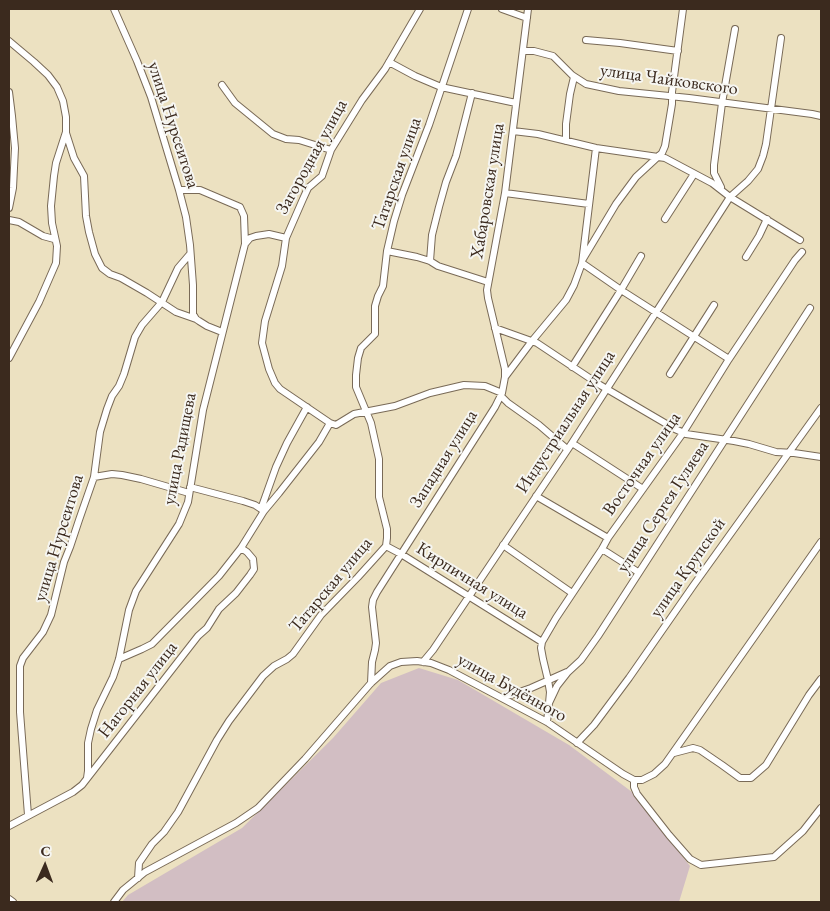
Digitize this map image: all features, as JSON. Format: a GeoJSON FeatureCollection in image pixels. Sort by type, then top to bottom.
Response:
{"type":"FeatureCollection","features":[{"type":"Feature","properties":{"kind":"street","name":"улица Нурсеитова"},"geometry":{"type":"LineString","coordinates":[[114,9],[138,61],[151,97],[179,190],[186,217],[194,285],[193,314],[196,319]]}},
{"type":"Feature","properties":{"kind":"street","name":"Загородная улица"},"geometry":{"type":"LineString","coordinates":[[330,424],[275,384],[268,369],[262,343],[268,310],[282,266],[286,238],[308,188],[322,176],[331,150],[362,100],[389,62],[420,9]]}},
{"type":"Feature","properties":{"kind":"street","name":"Татарская улица"},"geometry":{"type":"LineString","coordinates":[[138,878],[139,863],[178,812],[229,721],[263,676],[274,666],[288,660],[320,615],[386,546],[387,529],[379,497],[379,459],[371,424],[356,387],[358,358],[361,348],[375,334],[375,306],[383,286],[387,251],[402,195],[429,125],[468,9]]}},
{"type":"Feature","properties":{"kind":"street"},"geometry":{"type":"LineString","coordinates":[[502,9],[527,18]]}},
{"type":"Feature","properties":{"kind":"street","name":"Хабаровская улица"},"geometry":{"type":"LineString","coordinates":[[506,377],[488,298],[488,282],[498,236],[528,9]]}},
{"type":"Feature","properties":{"kind":"street"},"geometry":{"type":"LineString","coordinates":[[660,155],[665,146],[672,104],[683,9]]}},
{"type":"Feature","properties":{"kind":"street"},"geometry":{"type":"LineString","coordinates":[[723,190],[714,173],[714,165],[722,103],[735,29]]}},
{"type":"Feature","properties":{"kind":"street","name":"Индустриальная улица"},"geometry":{"type":"LineString","coordinates":[[423,662],[433,650],[572,443],[730,197],[758,169],[764,150],[781,38]]}},
{"type":"Feature","properties":{"kind":"street"},"geometry":{"type":"LineString","coordinates":[[586,40],[678,51]]}},
{"type":"Feature","properties":{"kind":"street"},"geometry":{"type":"LineString","coordinates":[[9,41],[48,75],[57,87],[63,101],[66,132],[74,158],[84,176],[86,216],[89,232],[95,254],[102,268],[176,312],[196,319],[206,326],[222,332]]}},
{"type":"Feature","properties":{"kind":"street","name":"улица Чайковского"},"geometry":{"type":"LineString","coordinates":[[523,51],[534,51],[553,56],[574,77],[586,84],[619,91],[672,96],[821,116]]}},
{"type":"Feature","properties":{"kind":"street"},"geometry":{"type":"LineString","coordinates":[[389,62],[441,87],[516,103]]}},
{"type":"Feature","properties":{"kind":"street"},"geometry":{"type":"LineString","coordinates":[[566,141],[566,124],[574,77]]}},
{"type":"Feature","properties":{"kind":"street"},"geometry":{"type":"LineString","coordinates":[[222,85],[235,103],[273,134],[331,150]]}},
{"type":"Feature","properties":{"kind":"street"},"geometry":{"type":"LineString","coordinates":[[9,92],[15,148],[13,188],[9,208]]}},
{"type":"Feature","properties":{"kind":"street"},"geometry":{"type":"LineString","coordinates":[[430,261],[432,235],[439,207],[456,156],[472,93]]}},
{"type":"Feature","properties":{"kind":"street"},"geometry":{"type":"LineString","coordinates":[[513,131],[538,134],[596,148],[660,155],[712,183],[730,197],[800,240]]}},
{"type":"Feature","properties":{"kind":"street"},"geometry":{"type":"LineString","coordinates":[[9,358],[39,302],[56,263],[57,246],[54,239],[51,206],[52,189],[56,163],[66,132]]}},
{"type":"Feature","properties":{"kind":"street","name":"Западная улица"},"geometry":{"type":"LineString","coordinates":[[582,263],[596,148]]}},
{"type":"Feature","properties":{"kind":"street","name":"Западная улица"},"geometry":{"type":"LineString","coordinates":[[371,683],[372,662],[376,643],[372,607],[377,592],[484,424],[501,394],[506,377],[532,341],[566,300],[582,263],[616,204],[636,177],[660,155]]}},
{"type":"Feature","properties":{"kind":"street"},"geometry":{"type":"LineString","coordinates":[[664,219],[694,174]]}},
{"type":"Feature","properties":{"kind":"street","name":"улица Радищева"},"geometry":{"type":"LineString","coordinates":[[87,778],[88,743],[91,729],[119,659],[129,610],[136,591],[179,524],[185,510],[203,410],[245,244],[244,216],[240,207],[200,190],[179,190]]}},
{"type":"Feature","properties":{"kind":"street"},"geometry":{"type":"LineString","coordinates":[[504,193],[589,204]]}},
{"type":"Feature","properties":{"kind":"street"},"geometry":{"type":"LineString","coordinates":[[746,257],[767,219]]}},
{"type":"Feature","properties":{"kind":"street"},"geometry":{"type":"LineString","coordinates":[[9,220],[19,222],[43,236],[54,239]]}},
{"type":"Feature","properties":{"kind":"street"},"geometry":{"type":"LineString","coordinates":[[245,244],[250,238],[269,234],[286,238]]}},
{"type":"Feature","properties":{"kind":"street"},"geometry":{"type":"LineString","coordinates":[[387,251],[418,257],[438,266],[488,282]]}},
{"type":"Feature","properties":{"kind":"street","name":"Восточная улица"},"geometry":{"type":"LineString","coordinates":[[542,642],[608,538],[683,433],[729,359],[802,252]]}},
{"type":"Feature","properties":{"kind":"street","name":"улица Нурсеитова"},"geometry":{"type":"LineString","coordinates":[[28,815],[20,712],[20,666],[23,658],[43,632],[51,615],[59,576],[94,477],[100,432],[112,396],[124,374],[135,337],[142,325],[162,302],[178,268],[190,254]]}},
{"type":"Feature","properties":{"kind":"street"},"geometry":{"type":"LineString","coordinates":[[572,367],[641,256]]}},
{"type":"Feature","properties":{"kind":"street"},"geometry":{"type":"LineString","coordinates":[[582,263],[729,359]]}},
{"type":"Feature","properties":{"kind":"street"},"geometry":{"type":"LineString","coordinates":[[670,374],[714,305]]}},
{"type":"Feature","properties":{"kind":"street","name":"улица Сергея Гуляева"},"geometry":{"type":"LineString","coordinates":[[547,722],[549,703],[557,686],[581,660],[598,636],[810,308]]}},
{"type":"Feature","properties":{"kind":"street"},"geometry":{"type":"LineString","coordinates":[[495,328],[532,341],[545,348],[572,367],[675,430],[700,437],[748,444],[776,452],[821,457]]}},
{"type":"Feature","properties":{"kind":"street"},"geometry":{"type":"LineString","coordinates":[[330,424],[336,425],[354,414],[394,406],[430,393],[464,385],[485,386],[501,394],[508,403],[539,425],[567,450]]}},
{"type":"Feature","properties":{"kind":"street"},"geometry":{"type":"LineString","coordinates":[[94,477],[112,474],[122,475],[242,501],[263,510],[276,466],[286,443],[307,407]]}},
{"type":"Feature","properties":{"kind":"street","name":"улица Крупской"},"geometry":{"type":"LineString","coordinates":[[577,743],[594,725],[629,678],[821,408]]}},
{"type":"Feature","properties":{"kind":"street","name":"Нагорная улица"},"geometry":{"type":"LineString","coordinates":[[119,659],[152,644],[218,576],[240,548],[263,510],[279,494],[319,442],[330,424]]}},
{"type":"Feature","properties":{"kind":"street"},"geometry":{"type":"LineString","coordinates":[[572,443],[643,489]]}},
{"type":"Feature","properties":{"kind":"street"},"geometry":{"type":"LineString","coordinates":[[536,496],[608,538]]}},
{"type":"Feature","properties":{"kind":"street"},"geometry":{"type":"LineString","coordinates":[[821,542],[665,764],[654,774],[642,780],[634,780],[637,794],[669,835],[690,859],[701,865],[774,857],[803,831],[821,808]]}},
{"type":"Feature","properties":{"kind":"street"},"geometry":{"type":"LineString","coordinates":[[503,545],[572,593]]}},
{"type":"Feature","properties":{"kind":"street","name":"Кирпичная улица"},"geometry":{"type":"LineString","coordinates":[[386,546],[542,642]]}},
{"type":"Feature","properties":{"kind":"street","name":"Нагорная улица"},"geometry":{"type":"LineString","coordinates":[[9,826],[73,792],[82,785],[198,636],[207,628],[219,609],[236,593],[254,569],[253,559],[240,548]]}},
{"type":"Feature","properties":{"kind":"street"},"geometry":{"type":"LineString","coordinates":[[602,549],[638,572]]}},
{"type":"Feature","properties":{"kind":"street"},"geometry":{"type":"LineString","coordinates":[[542,642],[541,648],[550,692],[549,703]]}},
{"type":"Feature","properties":{"kind":"street","name":"улица Будённого"},"geometry":{"type":"LineString","coordinates":[[138,878],[163,862],[236,823],[258,808],[305,759],[371,683],[390,666],[401,662],[431,663],[449,670],[547,722],[634,780]]}},
{"type":"Feature","properties":{"kind":"street"},"geometry":{"type":"LineString","coordinates":[[502,698],[568,672]]}},
{"type":"Feature","properties":{"kind":"street"},"geometry":{"type":"LineString","coordinates":[[674,752],[693,748],[700,750],[740,778],[751,778],[766,765],[821,679]]}},
{"type":"Feature","properties":{"kind":"street"},"geometry":{"type":"LineString","coordinates":[[114,902],[123,890],[138,878]]}},
{"type":"Feature","properties":{"kind":"street"},"geometry":{"type":"LineString","coordinates":[[9,899],[12,902]]}},
{"type":"Feature","properties":{"kind":"shaded area"},"geometry":{"type":"Polygon","coordinates":[[[419,668],[458,680],[569,745],[632,792],[690,866],[679,902],[122,902],[128,895],[242,828],[333,738],[381,683],[419,668]]]}}]}
